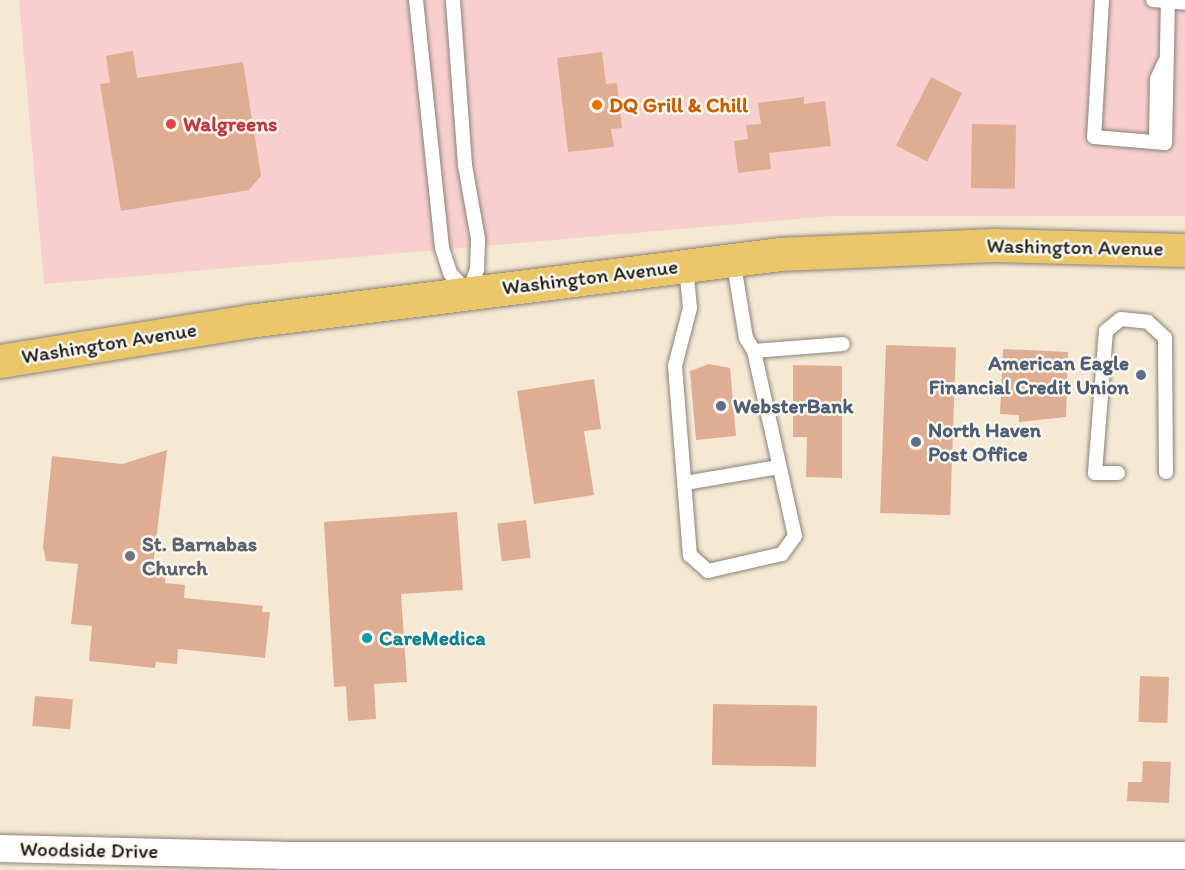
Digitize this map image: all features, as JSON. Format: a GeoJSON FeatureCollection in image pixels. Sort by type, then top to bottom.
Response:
{"type":"FeatureCollection","features":[{"type":"Feature","properties":{"kind":"main road","name":"Washington Avenue"},"geometry":{"type":"LineString","coordinates":[[0,361],[468,293],[733,259],[895,247],[1185,250]]}},
{"type":"Feature","properties":{"kind":"street","name":"Woodside Drive"},"geometry":{"type":"LineString","coordinates":[[0,848],[281,855],[1068,864],[1185,855]]}},
{"type":"Feature","properties":{"kind":"lane"},"geometry":{"type":"LineString","coordinates":[[416,0],[442,248],[450,273],[468,293],[477,268],[478,238],[465,165],[453,0]]}},
{"type":"Feature","properties":{"kind":"lane"},"geometry":{"type":"LineString","coordinates":[[1101,0],[1094,137],[1165,143],[1168,2]]}},
{"type":"Feature","properties":{"kind":"lane"},"geometry":{"type":"LineString","coordinates":[[1153,0],[1185,3]]}},
{"type":"Feature","properties":{"kind":"lane"},"geometry":{"type":"LineString","coordinates":[[686,264],[690,308],[675,366],[690,555],[708,571],[789,548],[795,536],[754,351],[746,338],[733,259]]}},
{"type":"Feature","properties":{"kind":"lane"},"geometry":{"type":"LineString","coordinates":[[1118,473],[1095,473],[1106,331],[1121,319],[1148,322],[1165,338],[1166,472]]}},
{"type":"Feature","properties":{"kind":"lane"},"geometry":{"type":"LineString","coordinates":[[754,351],[843,344]]}},
{"type":"Feature","properties":{"kind":"lane"},"geometry":{"type":"LineString","coordinates":[[685,483],[779,466]]}},
{"type":"Feature","properties":{"kind":"shaded area"},"geometry":{"type":"Polygon","coordinates":[[[19,0],[1185,0],[1185,216],[831,216],[44,284],[19,0]]]}},
{"type":"Feature","properties":{"kind":"building"},"geometry":{"type":"Polygon","coordinates":[[[133,51],[137,78],[243,62],[261,176],[249,190],[121,211],[100,84],[110,83],[106,56],[133,51]]]}},
{"type":"Feature","properties":{"kind":"building"},"geometry":{"type":"Polygon","coordinates":[[[602,52],[606,84],[617,83],[622,128],[611,129],[614,147],[568,152],[557,58],[602,52]]]}},
{"type":"Feature","properties":{"kind":"building"},"geometry":{"type":"Polygon","coordinates":[[[931,77],[962,93],[927,161],[896,146],[931,77]]]}},
{"type":"Feature","properties":{"kind":"building"},"geometry":{"type":"Polygon","coordinates":[[[804,97],[804,104],[825,101],[831,146],[769,153],[771,169],[738,173],[734,141],[748,139],[746,125],[761,124],[758,103],[804,97]]]}},
{"type":"Feature","properties":{"kind":"building"},"geometry":{"type":"Polygon","coordinates":[[[972,124],[1016,125],[1015,189],[971,188],[972,124]]]}},
{"type":"Feature","properties":{"kind":"building","name":"North Haven Post Office"},"geometry":{"type":"Polygon","coordinates":[[[886,345],[956,347],[950,515],[880,513],[886,345]]]}},
{"type":"Feature","properties":{"kind":"building"},"geometry":{"type":"Polygon","coordinates":[[[1003,349],[1068,352],[1066,417],[1019,422],[1019,415],[1000,414],[1003,349]]]}},
{"type":"Feature","properties":{"kind":"building"},"geometry":{"type":"Polygon","coordinates":[[[709,364],[730,368],[736,436],[696,440],[690,371],[709,364]]]}},
{"type":"Feature","properties":{"kind":"building"},"geometry":{"type":"Polygon","coordinates":[[[793,365],[842,366],[842,478],[806,477],[807,437],[793,437],[793,365]]]}},
{"type":"Feature","properties":{"kind":"building"},"geometry":{"type":"Polygon","coordinates":[[[594,379],[601,429],[584,431],[594,495],[534,504],[517,391],[594,379]]]}},
{"type":"Feature","properties":{"kind":"building","name":"St. Barnabas Church"},"geometry":{"type":"Polygon","coordinates":[[[167,450],[152,573],[166,574],[165,583],[185,585],[184,598],[263,606],[262,612],[270,612],[265,658],[178,649],[177,664],[156,662],[155,668],[89,661],[92,626],[71,624],[78,564],[46,561],[43,547],[52,456],[122,464],[167,450]]]}},
{"type":"Feature","properties":{"kind":"building","name":"CareMedica"},"geometry":{"type":"Polygon","coordinates":[[[457,512],[463,590],[401,594],[407,682],[374,684],[376,719],[348,721],[346,686],[334,687],[324,522],[457,512]]]}},
{"type":"Feature","properties":{"kind":"building"},"geometry":{"type":"Polygon","coordinates":[[[526,520],[531,558],[502,561],[497,524],[526,520]]]}},
{"type":"Feature","properties":{"kind":"building"},"geometry":{"type":"Polygon","coordinates":[[[1140,676],[1169,677],[1167,723],[1138,722],[1140,676]]]}},
{"type":"Feature","properties":{"kind":"building"},"geometry":{"type":"Polygon","coordinates":[[[35,696],[73,699],[70,729],[32,726],[35,696]]]}},
{"type":"Feature","properties":{"kind":"building"},"geometry":{"type":"Polygon","coordinates":[[[713,704],[817,706],[816,767],[712,765],[713,704]]]}},
{"type":"Feature","properties":{"kind":"building"},"geometry":{"type":"Polygon","coordinates":[[[1143,761],[1171,762],[1169,803],[1127,801],[1128,782],[1142,782],[1143,761]]]}},
{"type":"Feature","properties":{"kind":"place","name":"DQ Grill & Chill"},"geometry":{"type":"Point","coordinates":[597,105]}},
{"type":"Feature","properties":{"kind":"place","name":"Walgreens"},"geometry":{"type":"Point","coordinates":[171,124]}},
{"type":"Feature","properties":{"kind":"place","name":"American Eagle Financial Credit Union"},"geometry":{"type":"Point","coordinates":[1141,375]}},
{"type":"Feature","properties":{"kind":"place","name":"WebsterBank"},"geometry":{"type":"Point","coordinates":[721,406]}},
{"type":"Feature","properties":{"kind":"place","name":"North Haven Post Office"},"geometry":{"type":"Point","coordinates":[916,442]}},
{"type":"Feature","properties":{"kind":"place","name":"St. Barnabas Church"},"geometry":{"type":"Point","coordinates":[130,556]}},
{"type":"Feature","properties":{"kind":"place","name":"CareMedica"},"geometry":{"type":"Point","coordinates":[367,638]}}]}
